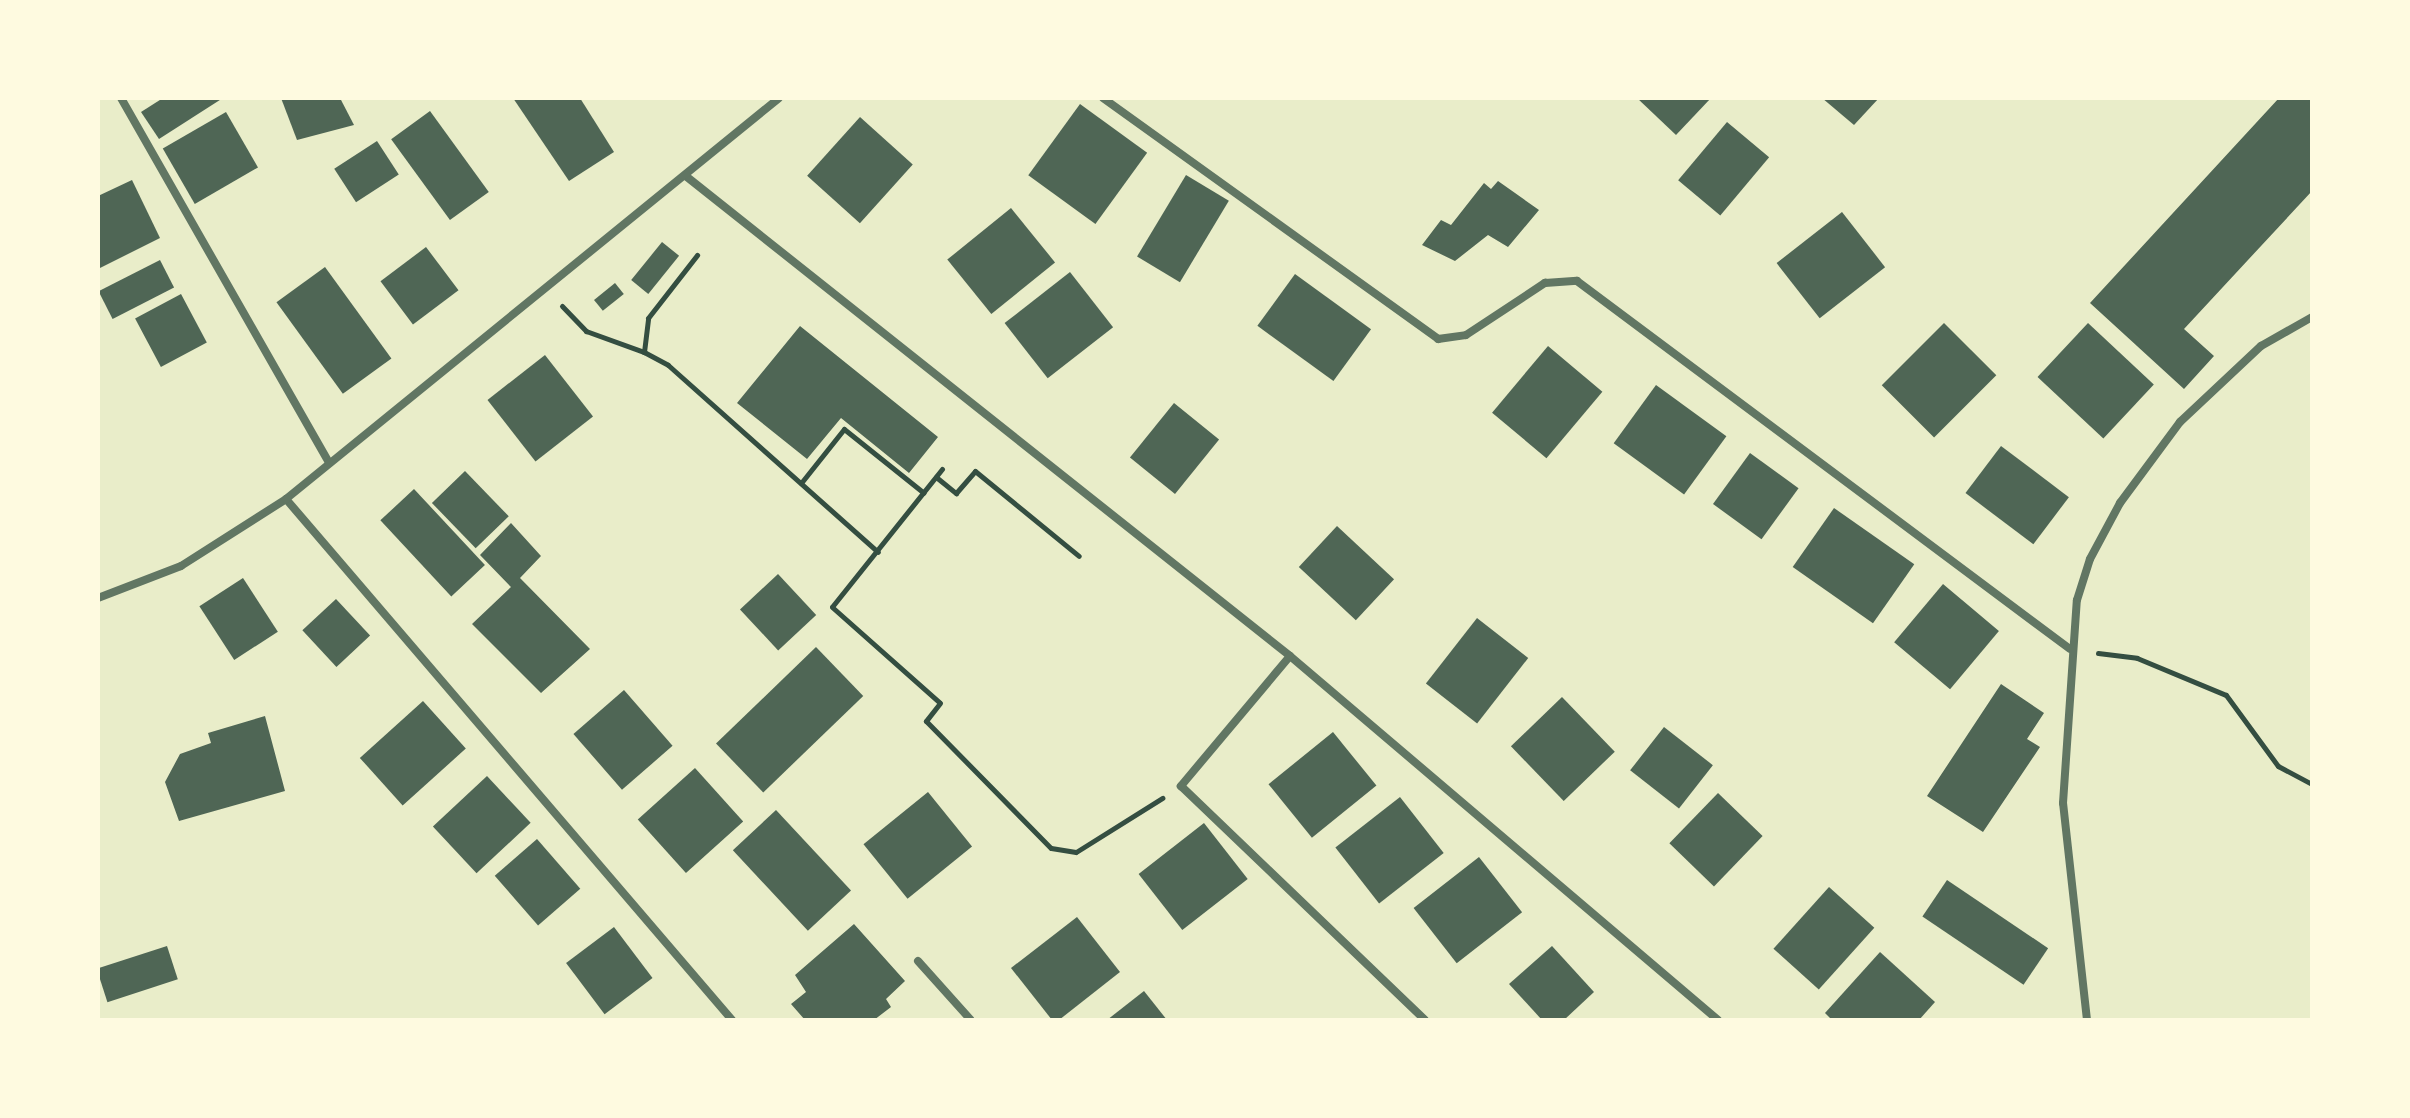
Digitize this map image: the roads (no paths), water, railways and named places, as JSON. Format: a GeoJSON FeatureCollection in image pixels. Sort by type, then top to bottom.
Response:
{"type":"FeatureCollection","features":[{"type":"Feature","properties":{"kind":"street"},"geometry":{"type":"LineString","coordinates":[[121,98],[329,463]]}},
{"type":"Feature","properties":{"kind":"street"},"geometry":{"type":"LineString","coordinates":[[98,598],[181,566],[286,499],[687,177],[779,98]]}},
{"type":"Feature","properties":{"kind":"street"},"geometry":{"type":"LineString","coordinates":[[1103,98],[1438,339],[1466,335],[1545,283],[1577,281],[2070,649]]}},
{"type":"Feature","properties":{"kind":"street"},"geometry":{"type":"LineString","coordinates":[[687,177],[1290,656],[1718,1020]]}},
{"type":"Feature","properties":{"kind":"street"},"geometry":{"type":"LineString","coordinates":[[2087,1020],[2063,803],[2070,649],[2077,600],[2090,559],[2153,456],[2224,376],[2261,346],[2312,317]]}},
{"type":"Feature","properties":{"kind":"street"},"geometry":{"type":"LineString","coordinates":[[286,499],[732,1020]]}},
{"type":"Feature","properties":{"kind":"street"},"geometry":{"type":"LineString","coordinates":[[1290,656],[1181,786],[1425,1020]]}},
{"type":"Feature","properties":{"kind":"street"},"geometry":{"type":"LineString","coordinates":[[918,961],[971,1020]]}}]}
